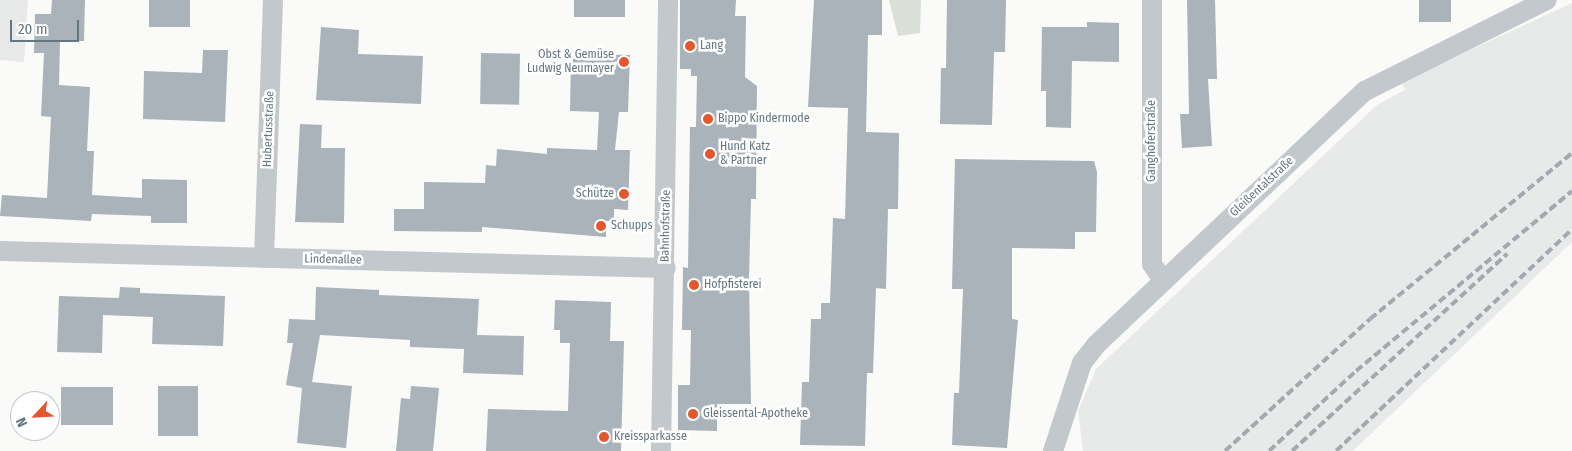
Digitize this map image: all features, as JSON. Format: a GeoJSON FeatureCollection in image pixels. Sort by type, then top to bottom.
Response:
{"type":"FeatureCollection","features":[{"type":"Feature","properties":{"kind":"street","name":"Hubertusstraße"},"geometry":{"type":"LineString","coordinates":[[264,258],[273,0]]}},
{"type":"Feature","properties":{"kind":"street","name":"Bahnhofstraße"},"geometry":{"type":"LineString","coordinates":[[661,451],[666,268],[668,0]]}},
{"type":"Feature","properties":{"kind":"street","name":"Ganghoferstraße"},"geometry":{"type":"LineString","coordinates":[[1152,0],[1152,264],[1162,279]]}},
{"type":"Feature","properties":{"kind":"street","name":"Gleißentalstraße"},"geometry":{"type":"LineString","coordinates":[[1053,451],[1082,363],[1162,279],[1365,90],[1547,0]]}},
{"type":"Feature","properties":{"kind":"street","name":"Lindenallee"},"geometry":{"type":"LineString","coordinates":[[0,251],[666,268]]}},
{"type":"Feature","properties":{"kind":"shaded area"},"geometry":{"type":"Polygon","coordinates":[[[0,0],[28,0],[24,62],[0,60],[0,0]]]}},
{"type":"Feature","properties":{"kind":"shaded area"},"geometry":{"type":"Polygon","coordinates":[[[889,0],[921,0],[920,33],[898,36],[889,0]]]}},
{"type":"Feature","properties":{"kind":"shaded area"},"geometry":{"type":"Polygon","coordinates":[[[1572,3],[1572,242],[1353,451],[1083,451],[1078,411],[1096,369],[1377,105],[1405,90],[1401,82],[1572,3]]]}},
{"type":"Feature","properties":{"kind":"building"},"geometry":{"type":"Polygon","coordinates":[[[52,0],[85,0],[84,41],[60,41],[59,85],[90,87],[87,151],[94,151],[92,195],[142,198],[142,179],[187,180],[187,223],[151,223],[151,216],[92,214],[91,221],[0,216],[2,195],[47,198],[51,117],[41,116],[44,53],[34,53],[35,14],[51,14],[52,0]]]}},
{"type":"Feature","properties":{"kind":"building"},"geometry":{"type":"Polygon","coordinates":[[[149,0],[190,0],[190,27],[149,27],[149,0]]]}},
{"type":"Feature","properties":{"kind":"building"},"geometry":{"type":"Polygon","coordinates":[[[574,0],[625,0],[625,17],[574,17],[574,0]]]}},
{"type":"Feature","properties":{"kind":"building"},"geometry":{"type":"Polygon","coordinates":[[[680,0],[736,0],[735,16],[746,16],[745,77],[757,86],[756,199],[751,199],[749,280],[751,404],[717,404],[717,431],[678,430],[678,385],[690,385],[691,330],[682,330],[683,267],[688,268],[690,127],[696,127],[697,76],[691,76],[691,69],[680,69],[680,0]]]}},
{"type":"Feature","properties":{"kind":"building"},"geometry":{"type":"Polygon","coordinates":[[[814,0],[882,0],[882,35],[868,35],[866,132],[899,133],[898,209],[888,209],[886,289],[876,288],[873,373],[867,373],[865,446],[800,445],[802,382],[809,382],[811,319],[821,319],[821,303],[830,303],[833,218],[845,219],[848,108],[808,107],[814,0]]]}},
{"type":"Feature","properties":{"kind":"building"},"geometry":{"type":"Polygon","coordinates":[[[947,0],[1006,0],[1005,52],[994,52],[992,125],[940,124],[941,68],[946,68],[947,0]]]}},
{"type":"Feature","properties":{"kind":"building"},"geometry":{"type":"Polygon","coordinates":[[[1187,0],[1215,0],[1217,79],[1208,79],[1212,146],[1182,148],[1180,114],[1189,114],[1187,0]]]}},
{"type":"Feature","properties":{"kind":"building"},"geometry":{"type":"Polygon","coordinates":[[[1419,0],[1451,0],[1451,22],[1419,22],[1419,0]]]}},
{"type":"Feature","properties":{"kind":"building"},"geometry":{"type":"Polygon","coordinates":[[[1087,22],[1119,23],[1119,62],[1072,61],[1071,128],[1046,127],[1046,91],[1041,91],[1042,27],[1087,27],[1087,22]]]}},
{"type":"Feature","properties":{"kind":"building"},"geometry":{"type":"Polygon","coordinates":[[[321,27],[359,30],[358,54],[423,56],[421,104],[316,100],[321,27]]]}},
{"type":"Feature","properties":{"kind":"building"},"geometry":{"type":"Polygon","coordinates":[[[203,50],[228,50],[225,122],[143,119],[144,71],[202,73],[203,50]]]}},
{"type":"Feature","properties":{"kind":"building"},"geometry":{"type":"Polygon","coordinates":[[[481,53],[520,54],[519,105],[480,104],[481,53]]]}},
{"type":"Feature","properties":{"kind":"building"},"geometry":{"type":"Polygon","coordinates":[[[571,54],[630,55],[628,112],[619,112],[615,150],[630,150],[628,210],[614,209],[614,222],[606,221],[606,237],[482,227],[482,232],[394,231],[394,209],[424,209],[424,182],[485,183],[486,165],[496,166],[497,149],[547,154],[547,148],[597,150],[599,112],[570,111],[571,54]]]}},
{"type":"Feature","properties":{"kind":"building"},"geometry":{"type":"Polygon","coordinates":[[[300,124],[322,125],[321,148],[345,148],[344,223],[295,222],[300,124]]]}},
{"type":"Feature","properties":{"kind":"building"},"geometry":{"type":"Polygon","coordinates":[[[955,159],[1094,161],[1097,172],[1096,232],[1075,232],[1075,249],[1012,248],[1012,319],[1018,320],[1007,448],[952,445],[954,393],[959,393],[963,289],[952,289],[955,159]]]}},
{"type":"Feature","properties":{"kind":"building"},"geometry":{"type":"Polygon","coordinates":[[[120,287],[140,288],[140,293],[225,296],[223,346],[152,344],[153,317],[103,315],[102,353],[57,352],[59,296],[119,298],[120,287]]]}},
{"type":"Feature","properties":{"kind":"building"},"geometry":{"type":"Polygon","coordinates":[[[316,287],[379,290],[379,295],[479,299],[477,335],[524,336],[523,375],[463,373],[464,349],[410,347],[410,340],[320,335],[312,382],[352,386],[346,448],[297,443],[302,388],[286,385],[293,343],[287,343],[289,319],[315,320],[316,287]]]}},
{"type":"Feature","properties":{"kind":"building"},"geometry":{"type":"Polygon","coordinates":[[[555,300],[611,302],[610,341],[624,341],[621,451],[486,451],[488,409],[568,411],[570,343],[560,343],[560,330],[554,330],[555,300]]]}},
{"type":"Feature","properties":{"kind":"building"},"geometry":{"type":"Polygon","coordinates":[[[158,386],[198,386],[198,436],[158,436],[158,386]]]}},
{"type":"Feature","properties":{"kind":"building"},"geometry":{"type":"Polygon","coordinates":[[[411,386],[439,388],[433,451],[396,451],[401,398],[410,399],[411,386]]]}},
{"type":"Feature","properties":{"kind":"building"},"geometry":{"type":"Polygon","coordinates":[[[61,387],[113,387],[113,425],[61,425],[61,387]]]}},
{"type":"Feature","properties":{"kind":"railway"},"geometry":{"type":"LineString","coordinates":[[1225,451],[1370,319],[1572,153]]}},
{"type":"Feature","properties":{"kind":"railway"},"geometry":{"type":"LineString","coordinates":[[1269,451],[1356,371],[1572,191]]}},
{"type":"Feature","properties":{"kind":"railway"},"geometry":{"type":"LineString","coordinates":[[1336,451],[1572,229]]}},
{"type":"Feature","properties":{"kind":"railway"},"geometry":{"type":"LineString","coordinates":[[1292,451],[1507,254]]}},
{"type":"Feature","properties":{"kind":"place","name":"Lang"},"geometry":{"type":"Point","coordinates":[690,46]}},
{"type":"Feature","properties":{"kind":"place","name":"Obst & Gemüse Ludwig Neumayer"},"geometry":{"type":"Point","coordinates":[624,62]}},
{"type":"Feature","properties":{"kind":"place","name":"Bippo Kindermode"},"geometry":{"type":"Point","coordinates":[708,119]}},
{"type":"Feature","properties":{"kind":"place","name":"Hund Katz & Partner"},"geometry":{"type":"Point","coordinates":[710,154]}},
{"type":"Feature","properties":{"kind":"place","name":"Schütze"},"geometry":{"type":"Point","coordinates":[624,194]}},
{"type":"Feature","properties":{"kind":"place","name":"Schupps"},"geometry":{"type":"Point","coordinates":[601,226]}},
{"type":"Feature","properties":{"kind":"place","name":"Hofpfisterei"},"geometry":{"type":"Point","coordinates":[694,285]}},
{"type":"Feature","properties":{"kind":"place","name":"Gleissental-Apotheke"},"geometry":{"type":"Point","coordinates":[693,414]}},
{"type":"Feature","properties":{"kind":"place","name":"Kreissparkasse"},"geometry":{"type":"Point","coordinates":[604,437]}}]}
